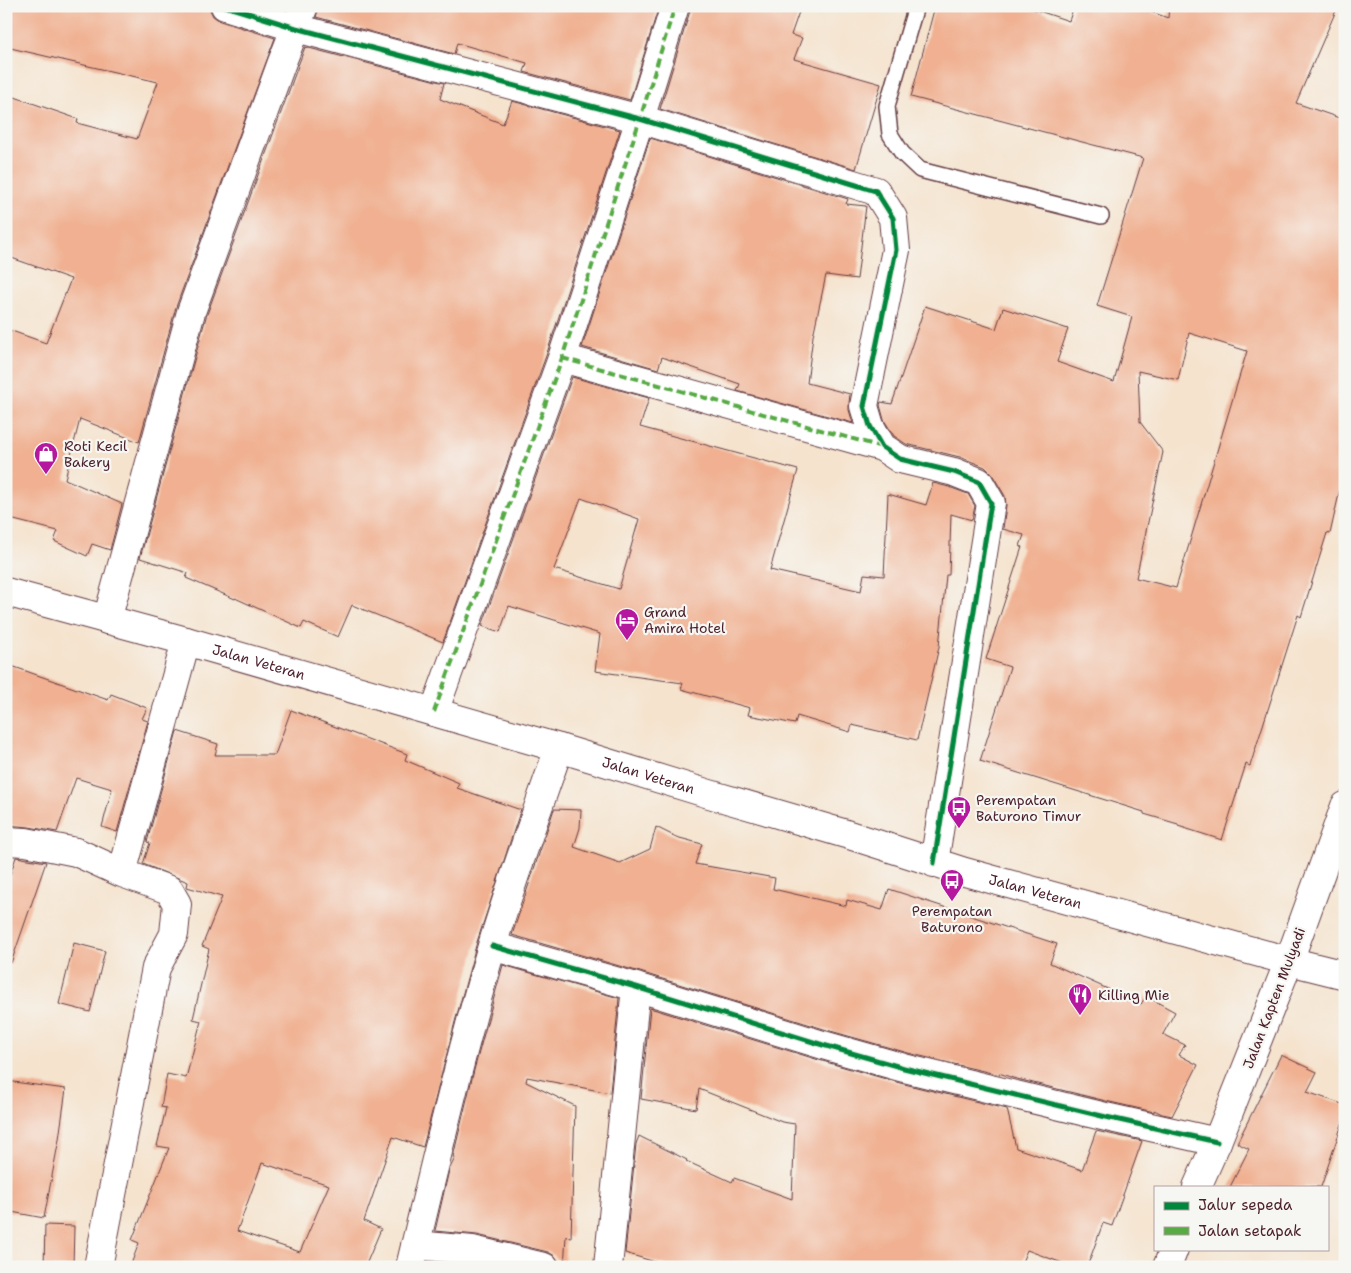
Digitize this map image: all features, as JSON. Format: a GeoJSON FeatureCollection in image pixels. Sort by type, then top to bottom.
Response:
{"type":"FeatureCollection","features":[{"type":"Feature","properties":{"kind":"street"},"geometry":{"type":"LineString","coordinates":[[225,6],[300,17],[451,68],[640,120],[876,191],[893,218],[896,250],[864,406],[870,426],[882,447]]}},
{"type":"Feature","properties":{"kind":"street"},"geometry":{"type":"LineString","coordinates":[[434,712],[562,358],[640,120],[675,6]]}},
{"type":"Feature","properties":{"kind":"street"},"geometry":{"type":"LineString","coordinates":[[106,620],[191,312],[300,17]]}},
{"type":"Feature","properties":{"kind":"street"},"geometry":{"type":"LineString","coordinates":[[562,358],[882,447],[900,459],[954,472],[979,482],[991,503],[934,863]]}},
{"type":"Feature","properties":{"kind":"street","name":"Jalan Veteran"},"geometry":{"type":"LineString","coordinates":[[6,592],[186,640],[559,748],[846,834],[974,875],[1345,975]]}},
{"type":"Feature","properties":{"kind":"street"},"geometry":{"type":"LineString","coordinates":[[122,873],[186,640]]}},
{"type":"Feature","properties":{"kind":"street"},"geometry":{"type":"LineString","coordinates":[[544,1267],[473,1250],[413,1256],[456,1076],[492,946],[522,852],[559,748]]}},
{"type":"Feature","properties":{"kind":"street","name":"Jalan Kapten Mulyadi"},"geometry":{"type":"LineString","coordinates":[[1197,1186],[1217,1142],[1289,961],[1345,806]]}},
{"type":"Feature","properties":{"kind":"street"},"geometry":{"type":"LineString","coordinates":[[6,841],[26,842],[76,852],[122,873],[169,890],[177,904],[174,934],[156,968],[98,1267]]}},
{"type":"Feature","properties":{"kind":"street"},"geometry":{"type":"LineString","coordinates":[[492,946],[636,987],[904,1068],[1217,1142]]}},
{"type":"Feature","properties":{"kind":"street"},"geometry":{"type":"LineString","coordinates":[[608,1267],[636,987]]}},
{"type":"Feature","properties":{"kind":"street"},"geometry":{"type":"LineString","coordinates":[[1167,1267],[1174,1250]]}},
{"type":"Feature","properties":{"kind":"lane"},"geometry":{"type":"LineString","coordinates":[[916,6],[887,106],[890,134],[902,153],[920,170],[1101,216]]}},
{"type":"Feature","properties":{"kind":"building"},"geometry":{"type":"Polygon","coordinates":[[[6,6],[210,6],[213,16],[220,21],[275,38],[176,307],[139,442],[80,419],[65,479],[122,504],[110,550],[92,544],[87,556],[54,541],[58,531],[6,518],[6,329],[46,343],[71,279],[6,256],[6,94],[78,119],[77,123],[137,139],[158,82],[6,47],[6,6]]]}},
{"type":"Feature","properties":{"kind":"building"},"geometry":{"type":"Polygon","coordinates":[[[319,6],[659,6],[630,100],[524,72],[527,63],[457,43],[454,54],[316,17],[319,6]]]}},
{"type":"Feature","properties":{"kind":"building"},"geometry":{"type":"Polygon","coordinates":[[[690,6],[801,6],[791,35],[802,38],[794,59],[881,84],[856,169],[660,109],[690,6]]]}},
{"type":"Feature","properties":{"kind":"building"},"geometry":{"type":"Polygon","coordinates":[[[935,6],[1024,6],[1069,21],[1074,6],[1135,6],[1168,18],[1169,6],[1338,6],[1296,103],[1345,120],[1345,467],[1330,534],[1327,533],[1301,617],[1298,615],[1250,766],[1246,764],[1222,840],[1144,814],[1144,812],[980,761],[1010,667],[986,659],[1022,547],[1020,546],[1024,535],[1003,529],[1006,505],[1005,496],[992,474],[985,467],[960,457],[906,444],[894,436],[884,420],[880,405],[881,402],[892,404],[925,306],[996,329],[1003,308],[1068,329],[1057,362],[1114,382],[1132,317],[1097,306],[1143,158],[911,97],[935,6]],[[1189,333],[1178,380],[1138,371],[1140,422],[1163,452],[1136,578],[1176,588],[1247,351],[1189,333]]]}},
{"type":"Feature","properties":{"kind":"building"},"geometry":{"type":"Polygon","coordinates":[[[305,47],[444,83],[440,99],[503,124],[512,101],[620,130],[547,353],[443,642],[352,605],[338,637],[304,622],[301,628],[186,578],[188,573],[140,558],[206,317],[305,47]]]}},
{"type":"Feature","properties":{"kind":"building"},"geometry":{"type":"Polygon","coordinates":[[[650,138],[848,199],[846,204],[866,206],[857,279],[826,275],[813,336],[807,383],[850,394],[849,410],[853,423],[737,391],[740,384],[662,357],[658,369],[582,347],[650,138]]]}},
{"type":"Feature","properties":{"kind":"building"},"geometry":{"type":"Polygon","coordinates":[[[572,377],[649,398],[640,427],[798,470],[770,570],[861,591],[864,574],[884,576],[888,494],[926,505],[933,483],[968,494],[975,506],[972,520],[951,514],[949,575],[946,575],[939,647],[917,740],[852,725],[850,732],[797,716],[795,724],[748,715],[750,708],[681,689],[683,683],[595,671],[600,634],[509,606],[500,632],[482,626],[572,377]],[[581,498],[554,569],[619,589],[639,519],[581,498]]]}},
{"type":"Feature","properties":{"kind":"building"},"geometry":{"type":"Polygon","coordinates":[[[6,664],[108,700],[111,694],[147,708],[142,719],[148,721],[117,832],[102,827],[112,789],[76,778],[57,832],[6,825],[6,664]]]}},
{"type":"Feature","properties":{"kind":"building"},"geometry":{"type":"Polygon","coordinates":[[[291,710],[407,754],[405,760],[459,783],[457,788],[521,809],[477,942],[423,1147],[393,1137],[364,1221],[381,1229],[365,1267],[130,1267],[139,1243],[132,1240],[169,1148],[157,1146],[166,1108],[161,1107],[167,1074],[186,1078],[201,1021],[193,1019],[209,949],[202,946],[222,897],[187,887],[188,882],[143,864],[150,843],[147,842],[177,731],[218,744],[215,755],[275,755],[291,710]],[[262,1163],[237,1231],[300,1252],[329,1185],[262,1163]]]}},
{"type":"Feature","properties":{"kind":"building"},"geometry":{"type":"Polygon","coordinates":[[[554,809],[581,810],[580,828],[574,847],[620,863],[650,849],[656,827],[676,837],[702,844],[695,864],[775,878],[773,889],[846,906],[847,900],[882,910],[889,889],[1057,944],[1050,963],[1141,1004],[1146,996],[1175,1012],[1163,1034],[1185,1045],[1179,1055],[1198,1065],[1172,1116],[999,1073],[1000,1075],[908,1053],[512,935],[554,809]]]}},
{"type":"Feature","properties":{"kind":"building"},"geometry":{"type":"Polygon","coordinates":[[[16,857],[46,862],[11,963],[6,963],[6,886],[16,857]]]}},
{"type":"Feature","properties":{"kind":"building"},"geometry":{"type":"Polygon","coordinates":[[[74,943],[105,951],[90,1012],[59,1004],[74,943]]]}},
{"type":"Feature","properties":{"kind":"building"},"geometry":{"type":"Polygon","coordinates":[[[503,965],[619,998],[610,1093],[527,1077],[526,1082],[575,1106],[571,1238],[566,1236],[564,1267],[559,1267],[559,1262],[555,1256],[548,1252],[477,1235],[435,1231],[449,1170],[455,1158],[453,1157],[474,1070],[503,965]]]}},
{"type":"Feature","properties":{"kind":"building"},"geometry":{"type":"Polygon","coordinates":[[[650,1008],[900,1083],[1007,1109],[1016,1148],[1082,1170],[1096,1131],[1142,1141],[1112,1226],[1103,1223],[1087,1267],[1073,1267],[1027,1250],[1020,1267],[672,1267],[625,1253],[636,1144],[639,1136],[686,1161],[732,1182],[734,1178],[792,1199],[795,1124],[782,1122],[699,1089],[696,1109],[641,1099],[650,1008]]]}},
{"type":"Feature","properties":{"kind":"building"},"geometry":{"type":"Polygon","coordinates":[[[1281,1055],[1317,1072],[1307,1092],[1345,1105],[1345,1115],[1321,1186],[1230,1186],[1249,1149],[1237,1143],[1281,1055]]]}},
{"type":"Feature","properties":{"kind":"building"},"geometry":{"type":"Polygon","coordinates":[[[6,1081],[66,1089],[59,1139],[44,1218],[6,1211],[6,1081]]]}},
{"type":"Feature","properties":{"kind":"building"},"geometry":{"type":"Polygon","coordinates":[[[45,1225],[74,1226],[73,1267],[44,1267],[45,1225]]]}},
{"type":"Feature","properties":{"kind":"marked path"},"geometry":{"type":"LineString","coordinates":[[434,712],[562,358],[675,6]]}},
{"type":"Feature","properties":{"kind":"marked path"},"geometry":{"type":"LineString","coordinates":[[562,358],[882,447]]}},
{"type":"Feature","properties":{"kind":"cycle path"},"geometry":{"type":"LineString","coordinates":[[225,6],[296,28],[640,119],[876,191],[893,218],[896,250],[864,406],[870,426],[882,447],[900,459],[954,472],[979,482],[991,503],[934,863]]}},
{"type":"Feature","properties":{"kind":"cycle path"},"geometry":{"type":"LineString","coordinates":[[492,946],[636,987],[904,1068],[1217,1142]]}},
{"type":"Feature","properties":{"kind":"place","name":"Roti Kecil Bakery"},"geometry":{"type":"Point","coordinates":[46,475]}},
{"type":"Feature","properties":{"kind":"place","name":"Grand Amira Hotel"},"geometry":{"type":"Point","coordinates":[627,641]}},
{"type":"Feature","properties":{"kind":"place","name":"Perempatan Baturono Timur"},"geometry":{"type":"Point","coordinates":[959,829]}},
{"type":"Feature","properties":{"kind":"place","name":"Perempatan Baturono"},"geometry":{"type":"Point","coordinates":[952,902]}},
{"type":"Feature","properties":{"kind":"place","name":"Killing Mie"},"geometry":{"type":"Point","coordinates":[1080,1016]}}]}
